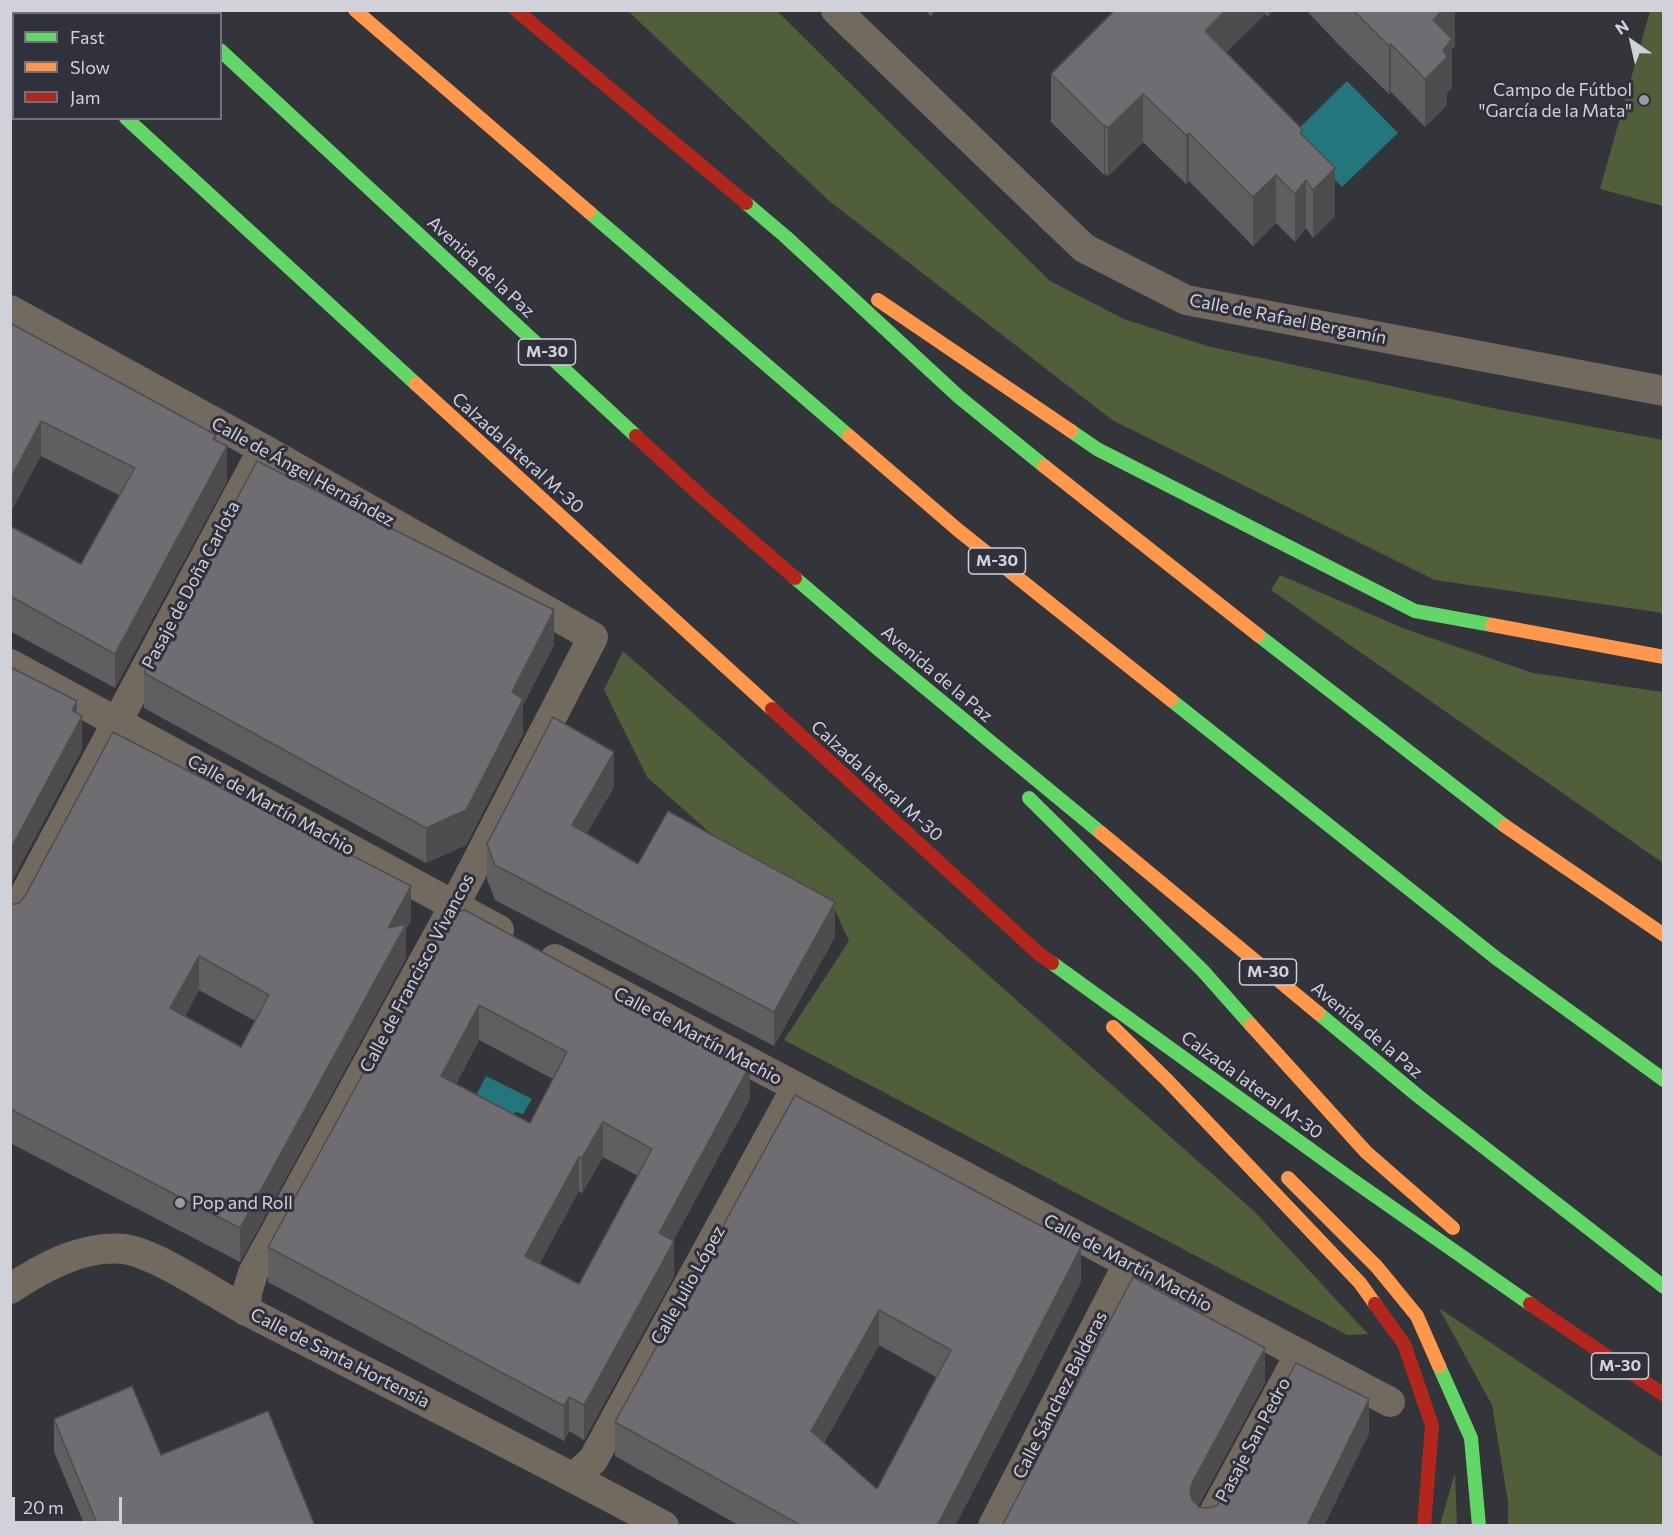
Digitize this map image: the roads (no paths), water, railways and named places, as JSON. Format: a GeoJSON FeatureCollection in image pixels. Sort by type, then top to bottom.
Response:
{"type":"FeatureCollection","features":[{"type":"Feature","properties":{"kind":"highway","name":"M-30"},"geometry":{"type":"LineString","coordinates":[[355,10],[958,530],[1496,958],[1664,1080]]}},
{"type":"Feature","properties":{"kind":"highway"},"geometry":{"type":"LineString","coordinates":[[516,10],[786,237],[959,397],[1154,554],[1496,820],[1664,934]]}},
{"type":"Feature","properties":{"kind":"highway","name":"Avenida de la Paz"},"geometry":{"type":"LineString","coordinates":[[222,52],[702,497],[878,649],[1418,1096],[1664,1287]]}},
{"type":"Feature","properties":{"kind":"highway","name":"Calzada lateral M-30"},"geometry":{"type":"LineString","coordinates":[[128,120],[1039,954],[1351,1179],[1664,1395]]}},
{"type":"Feature","properties":{"kind":"highway"},"geometry":{"type":"LineString","coordinates":[[786,237],[1097,449],[1415,610],[1664,657]]}},
{"type":"Feature","properties":{"kind":"highway"},"geometry":{"type":"LineString","coordinates":[[878,649],[986,756]]}},
{"type":"Feature","properties":{"kind":"highway"},"geometry":{"type":"LineString","coordinates":[[1020,789],[1203,971],[1366,1152],[1463,1237]]}},
{"type":"Feature","properties":{"kind":"highway"},"geometry":{"type":"LineString","coordinates":[[1039,954],[1168,1081],[1360,1283],[1404,1344],[1432,1425],[1424,1526]]}},
{"type":"Feature","properties":{"kind":"highway"},"geometry":{"type":"LineString","coordinates":[[1168,1081],[1246,1143]]}},
{"type":"Feature","properties":{"kind":"highway"},"geometry":{"type":"LineString","coordinates":[[1281,1171],[1377,1267],[1418,1316],[1471,1438],[1479,1526]]}},
{"type":"Feature","properties":{"kind":"highway"},"geometry":{"type":"LineString","coordinates":[[1480,1252],[1577,1337]]}},
{"type":"Feature","properties":{"kind":"street","name":"Calle de Rafael Bergamín"},"geometry":{"type":"LineString","coordinates":[[836,10],[1084,248],[1186,300],[1664,391]]}},
{"type":"Feature","properties":{"kind":"street","name":"Calle de Ángel Hernández"},"geometry":{"type":"LineString","coordinates":[[10,310],[263,449],[593,637]]}},
{"type":"Feature","properties":{"kind":"street","name":"Pasaje de Doña Carlota"},"geometry":{"type":"LineString","coordinates":[[10,922],[263,449]]}},
{"type":"Feature","properties":{"kind":"street","name":"Calle de Francisco Vivancos"},"geometry":{"type":"LineString","coordinates":[[246,1311],[247,1293],[253,1273],[454,906],[593,637]]}},
{"type":"Feature","properties":{"kind":"street","name":"Calle de Martín Machio"},"geometry":{"type":"LineString","coordinates":[[10,664],[454,906],[1390,1402]]}},
{"type":"Feature","properties":{"kind":"street","name":"Calle Julio López"},"geometry":{"type":"LineString","coordinates":[[574,1477],[593,1460],[796,1088]]}},
{"type":"Feature","properties":{"kind":"street","name":"Calle de Santa Hortensia"},"geometry":{"type":"LineString","coordinates":[[10,1289],[62,1260],[94,1251],[125,1250],[148,1257],[246,1311],[574,1477],[664,1526]]}},
{"type":"Feature","properties":{"kind":"street","name":"Calle Sánchez Balderas"},"geometry":{"type":"LineString","coordinates":[[993,1526],[1128,1264]]}},
{"type":"Feature","properties":{"kind":"street","name":"Pasaje San Pedro"},"geometry":{"type":"LineString","coordinates":[[1207,1526],[1300,1354]]}},
{"type":"Feature","properties":{"kind":"water"},"geometry":{"type":"Polygon","coordinates":[[[1347,81],[1398,133],[1342,187],[1291,136],[1347,81]]]}},
{"type":"Feature","properties":{"kind":"water"},"geometry":{"type":"Polygon","coordinates":[[[486,1076],[532,1099],[523,1114],[516,1112],[511,1115],[473,1101],[486,1076]]]}},
{"type":"Feature","properties":{"kind":"place","name":"Campo de Fútbol \"García de la Mata\""},"geometry":{"type":"Point","coordinates":[1644,100]}},
{"type":"Feature","properties":{"kind":"place","name":"Pop and Roll"},"geometry":{"type":"Point","coordinates":[180,1203]}}]}
